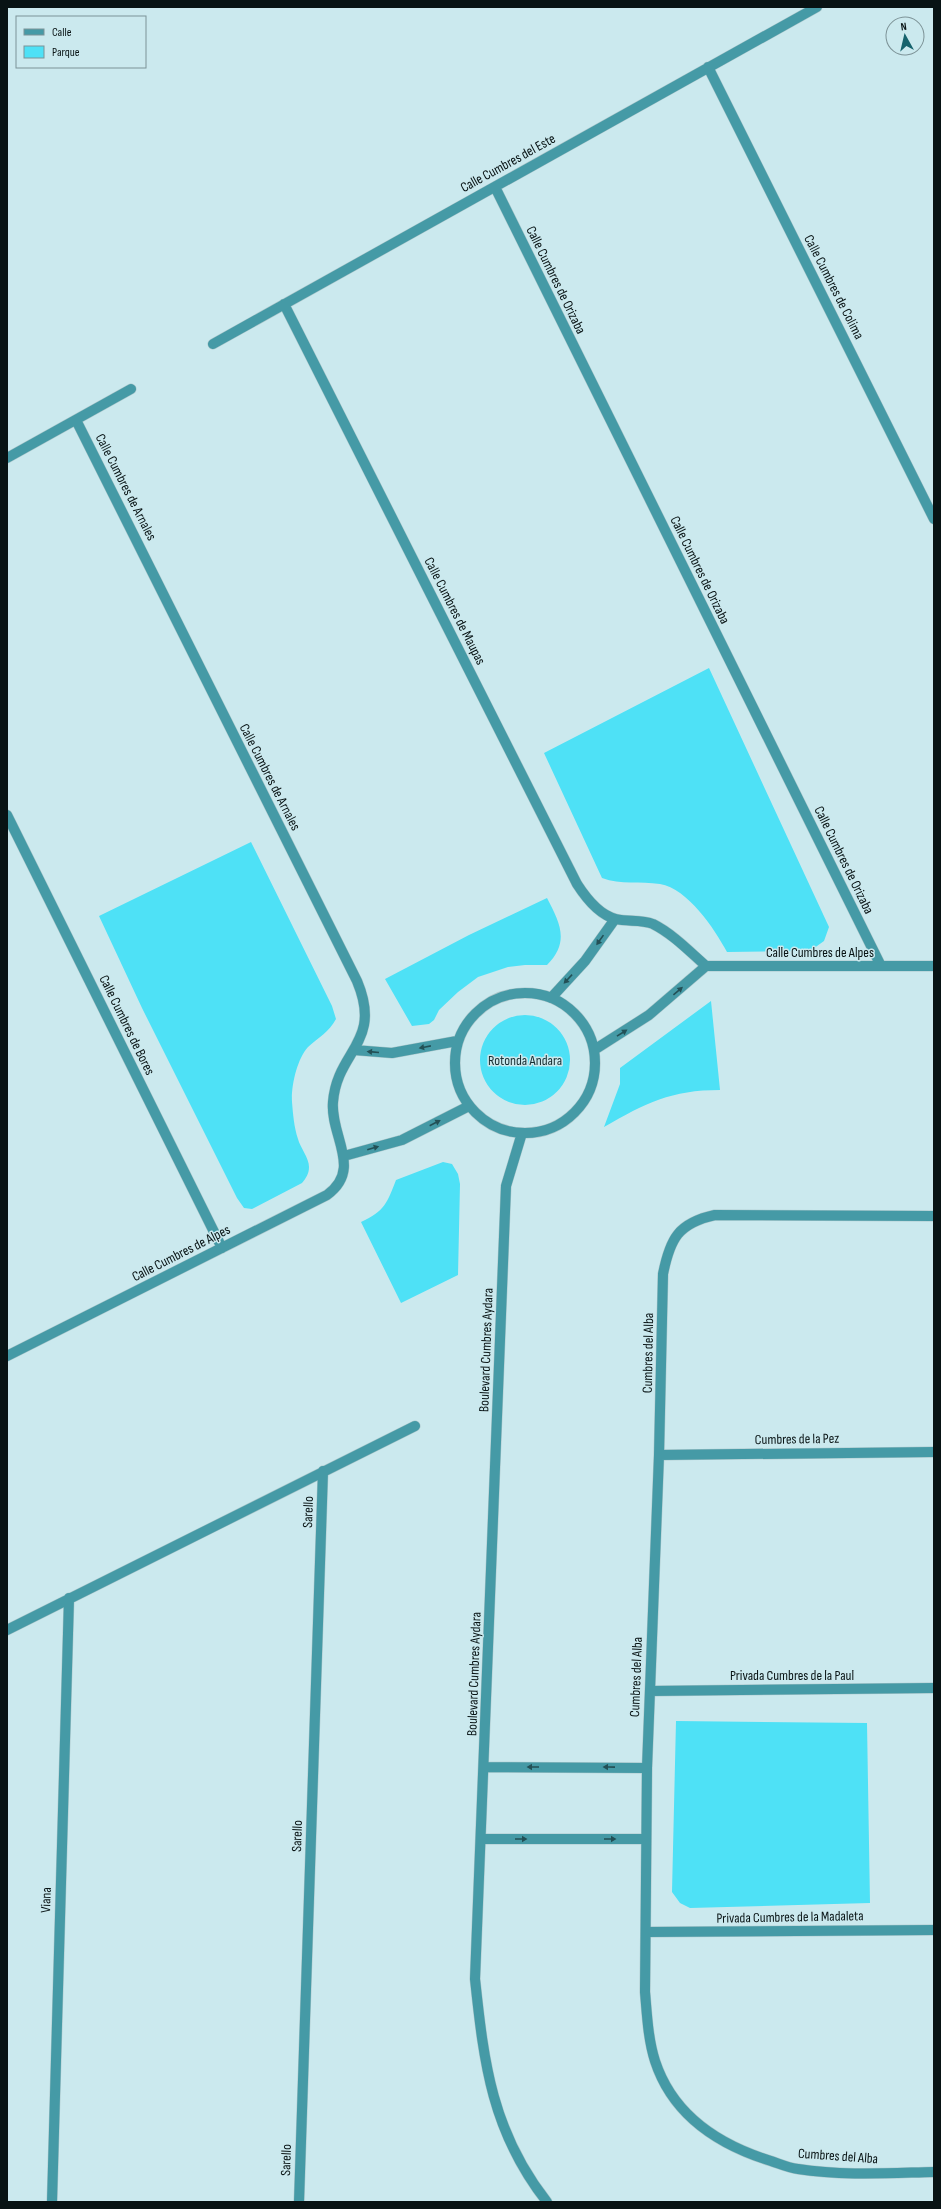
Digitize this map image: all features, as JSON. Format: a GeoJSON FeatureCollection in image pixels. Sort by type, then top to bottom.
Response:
{"type":"FeatureCollection","features":[{"type":"Feature","properties":{"kind":"street","name":"Calle Cumbres del Este"},"geometry":{"type":"LineString","coordinates":[[213,344],[817,7]]}},
{"type":"Feature","properties":{"kind":"street","name":"Calle Cumbres de Colima"},"geometry":{"type":"LineString","coordinates":[[708,67],[934,519]]}},
{"type":"Feature","properties":{"kind":"street","name":"Calle Cumbres de Orizaba"},"geometry":{"type":"LineString","coordinates":[[494,187],[881,966]]}},
{"type":"Feature","properties":{"kind":"street","name":"Calle Cumbres de Maupas"},"geometry":{"type":"LineString","coordinates":[[284,304],[577,884],[592,903],[615,919]]}},
{"type":"Feature","properties":{"kind":"street"},"geometry":{"type":"LineString","coordinates":[[7,458],[131,389]]}},
{"type":"Feature","properties":{"kind":"street","name":"Calle Cumbres de Arnales"},"geometry":{"type":"LineString","coordinates":[[76,420],[357,981],[363,996],[366,1011],[365,1026],[354,1050],[340,1074],[333,1103],[335,1122],[344,1156]]}},
{"type":"Feature","properties":{"kind":"street","name":"Calle Cumbres de Bores"},"geometry":{"type":"LineString","coordinates":[[7,815],[222,1248]]}},
{"type":"Feature","properties":{"kind":"street"},"geometry":{"type":"LineString","coordinates":[[551,998],[586,961],[615,919],[640,921],[654,925],[666,932],[706,966],[649,1015],[594,1050]]}},
{"type":"Feature","properties":{"kind":"street","name":"Calle Cumbres de Alpes"},"geometry":{"type":"LineString","coordinates":[[706,966],[934,966]]}},
{"type":"Feature","properties":{"kind":"street"},"geometry":{"type":"LineString","coordinates":[[529,993],[551,998],[572,1010],[586,1028],[594,1050],[595,1071],[589,1091],[578,1109],[562,1123],[543,1131],[522,1133],[501,1129],[484,1120],[469,1106],[458,1086],[454,1064],[458,1041],[468,1021],[485,1005],[506,995],[529,993]]}},
{"type":"Feature","properties":{"kind":"street"},"geometry":{"type":"LineString","coordinates":[[354,1050],[392,1053],[458,1041]]}},
{"type":"Feature","properties":{"kind":"street"},"geometry":{"type":"LineString","coordinates":[[344,1156],[402,1140],[469,1106]]}},
{"type":"Feature","properties":{"kind":"street","name":"Boulevard Cumbres Aydara"},"geometry":{"type":"LineString","coordinates":[[522,1133],[506,1186],[476,1979],[482,2046],[492,2096],[509,2144],[536,2189],[547,2202]]}},
{"type":"Feature","properties":{"kind":"street","name":"Calle Cumbres de Alpes"},"geometry":{"type":"LineString","coordinates":[[7,1355],[327,1195],[336,1189],[342,1182],[344,1174],[344,1156]]}},
{"type":"Feature","properties":{"kind":"street","name":"Cumbres del Alba"},"geometry":{"type":"LineString","coordinates":[[934,1216],[715,1215],[699,1219],[686,1226],[674,1238],[667,1254],[663,1274],[659,1455],[647,1768],[645,1992],[648,2028],[655,2061],[675,2100],[700,2128],[744,2153],[796,2169],[846,2173],[934,2172]]}},
{"type":"Feature","properties":{"kind":"street","name":"Sarello"},"geometry":{"type":"LineString","coordinates":[[7,1630],[415,1426]]}},
{"type":"Feature","properties":{"kind":"street","name":"Cumbres de la Pez"},"geometry":{"type":"LineString","coordinates":[[659,1455],[934,1452]]}},
{"type":"Feature","properties":{"kind":"street","name":"Sarello"},"geometry":{"type":"LineString","coordinates":[[299,2202],[323,1471]]}},
{"type":"Feature","properties":{"kind":"street","name":"Viana"},"geometry":{"type":"LineString","coordinates":[[52,2202],[69,1598]]}},
{"type":"Feature","properties":{"kind":"street","name":"Privada Cumbres de la Paul"},"geometry":{"type":"LineString","coordinates":[[650,1691],[934,1688]]}},
{"type":"Feature","properties":{"kind":"street"},"geometry":{"type":"LineString","coordinates":[[484,1767],[647,1768]]}},
{"type":"Feature","properties":{"kind":"street"},"geometry":{"type":"LineString","coordinates":[[482,1839],[646,1839]]}},
{"type":"Feature","properties":{"kind":"street","name":"Privada Cumbres de la Madaleta"},"geometry":{"type":"LineString","coordinates":[[646,1932],[934,1930]]}},
{"type":"Feature","properties":{"kind":"green space"},"geometry":{"type":"Polygon","coordinates":[[[709,668],[829,927],[824,941],[810,951],[727,952],[715,932],[699,911],[690,901],[670,887],[653,883],[623,882],[602,878],[544,753],[709,668]]]}},
{"type":"Feature","properties":{"kind":"green space"},"geometry":{"type":"Polygon","coordinates":[[[251,842],[332,1006],[336,1019],[327,1031],[304,1052],[298,1065],[294,1081],[292,1102],[294,1120],[299,1142],[309,1164],[307,1176],[302,1183],[252,1209],[244,1208],[237,1198],[142,1008],[99,916],[251,842]]]}},
{"type":"Feature","properties":{"kind":"green space"},"geometry":{"type":"Polygon","coordinates":[[[547,898],[559,924],[561,940],[554,957],[547,965],[508,967],[478,977],[458,992],[439,1010],[434,1020],[429,1024],[412,1026],[385,979],[469,935],[547,898]]]}},
{"type":"Feature","properties":{"kind":"green space"},"geometry":{"type":"Polygon","coordinates":[[[711,1001],[720,1090],[687,1092],[673,1095],[633,1111],[604,1127],[620,1084],[620,1068],[711,1001]]]}},
{"type":"Feature","properties":{"kind":"green space","name":"Rotonda Andara"},"geometry":{"type":"Polygon","coordinates":[[[525,1015],[542,1018],[557,1028],[567,1043],[570,1060],[567,1077],[557,1092],[542,1102],[525,1105],[508,1102],[493,1092],[483,1077],[480,1060],[483,1043],[493,1028],[508,1018],[525,1015]]]}},
{"type":"Feature","properties":{"kind":"green space"},"geometry":{"type":"Polygon","coordinates":[[[443,1162],[452,1164],[458,1174],[460,1184],[458,1275],[401,1303],[361,1222],[375,1214],[384,1206],[396,1180],[443,1162]]]}},
{"type":"Feature","properties":{"kind":"green space"},"geometry":{"type":"Polygon","coordinates":[[[676,1721],[867,1723],[870,1903],[690,1908],[680,1903],[672,1892],[676,1721]]]}}]}
